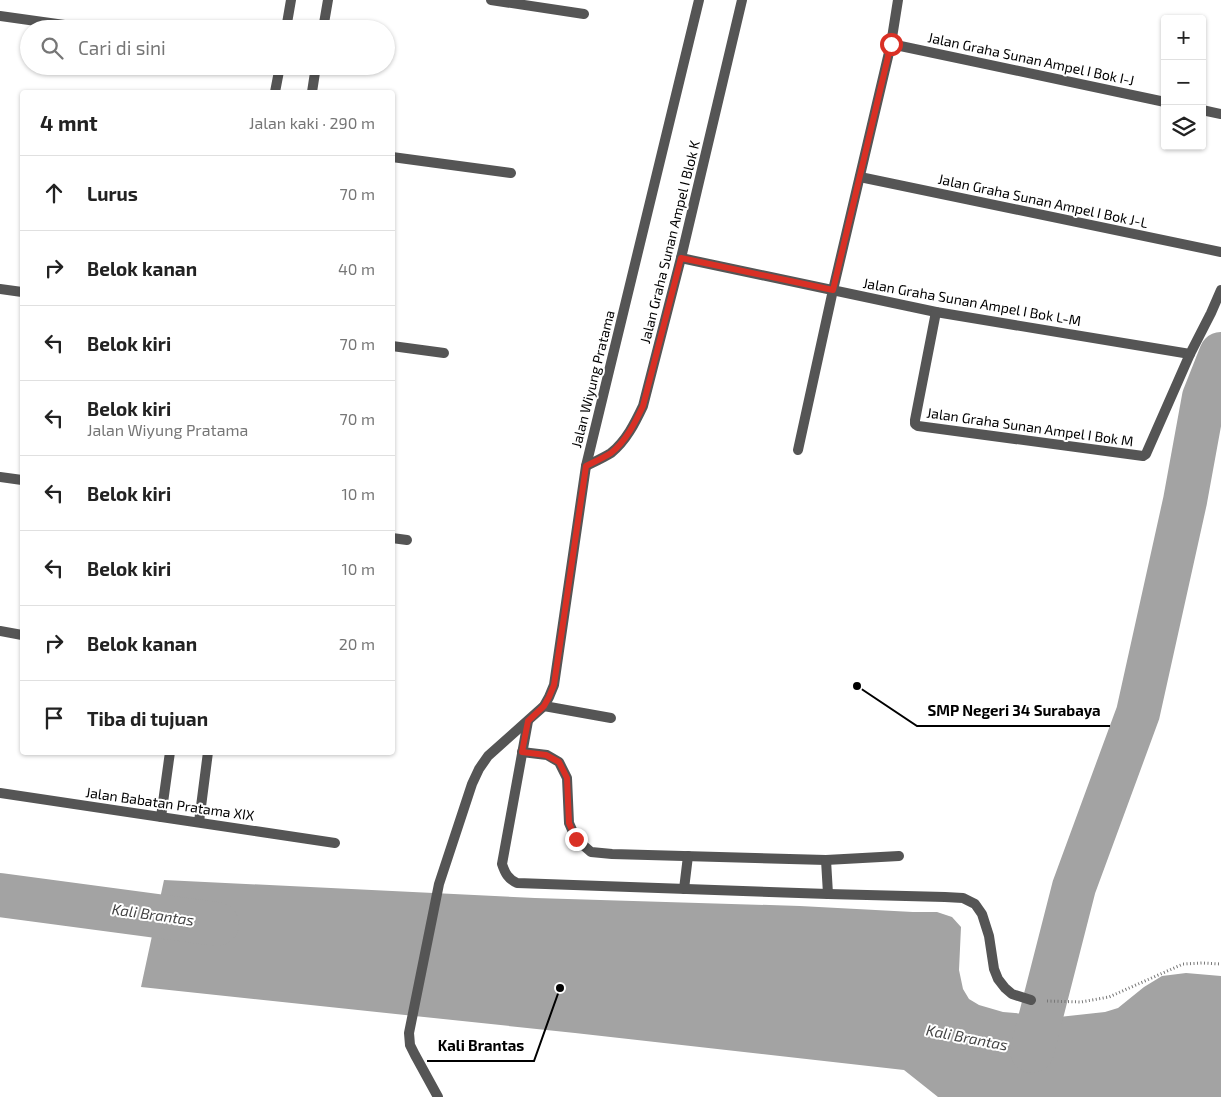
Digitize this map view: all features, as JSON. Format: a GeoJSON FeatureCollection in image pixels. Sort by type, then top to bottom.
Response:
{"type":"FeatureCollection","features":[{"type":"Feature","properties":{"kind":"street"},"geometry":{"type":"LineString","coordinates":[[288,20],[291,0]]}},
{"type":"Feature","properties":{"kind":"street"},"geometry":{"type":"LineString","coordinates":[[325,20],[328,0]]}},
{"type":"Feature","properties":{"kind":"street"},"geometry":{"type":"LineString","coordinates":[[491,0],[584,14]]}},
{"type":"Feature","properties":{"kind":"street","name":"Jalan Wiyung Pratama"},"geometry":{"type":"LineString","coordinates":[[438,1097],[410,1045],[409,1032],[439,884],[472,784],[479,769],[488,756],[544,706],[554,685],[586,466],[699,0]]}},
{"type":"Feature","properties":{"kind":"street","name":"Jalan Graha Sunan Ampel I Blok K"},"geometry":{"type":"LineString","coordinates":[[586,466],[610,453],[623,441],[633,427],[643,406],[681,258],[742,0]]}},
{"type":"Feature","properties":{"kind":"street"},"geometry":{"type":"LineString","coordinates":[[798,450],[833,290],[891,44],[898,0]]}},
{"type":"Feature","properties":{"kind":"street"},"geometry":{"type":"LineString","coordinates":[[0,16],[29,20]]}},
{"type":"Feature","properties":{"kind":"street","name":"Jalan Graha Sunan Ampel I Bok I-J"},"geometry":{"type":"LineString","coordinates":[[891,44],[1161,101]]}},
{"type":"Feature","properties":{"kind":"street"},"geometry":{"type":"LineString","coordinates":[[275,90],[278,75]]}},
{"type":"Feature","properties":{"kind":"street"},"geometry":{"type":"LineString","coordinates":[[312,90],[315,75]]}},
{"type":"Feature","properties":{"kind":"street"},"geometry":{"type":"LineString","coordinates":[[1206,111],[1221,114]]}},
{"type":"Feature","properties":{"kind":"street"},"geometry":{"type":"LineString","coordinates":[[395,157],[511,173]]}},
{"type":"Feature","properties":{"kind":"street","name":"Jalan Graha Sunan Ampel I Bok J-L"},"geometry":{"type":"LineString","coordinates":[[860,177],[1221,252]]}},
{"type":"Feature","properties":{"kind":"street","name":"Jalan Graha Sunan Ampel I Bok L-M"},"geometry":{"type":"LineString","coordinates":[[681,258],[936,312],[1190,354]]}},
{"type":"Feature","properties":{"kind":"street"},"geometry":{"type":"LineString","coordinates":[[0,289],[20,292]]}},
{"type":"Feature","properties":{"kind":"street"},"geometry":{"type":"LineString","coordinates":[[1190,354],[1212,313],[1221,290]]}},
{"type":"Feature","properties":{"kind":"street","name":"Jalan Graha Sunan Ampel I Bok M"},"geometry":{"type":"LineString","coordinates":[[936,312],[915,420],[918,426],[1142,456],[1146,454],[1190,354]]}},
{"type":"Feature","properties":{"kind":"street"},"geometry":{"type":"LineString","coordinates":[[395,346],[444,353]]}},
{"type":"Feature","properties":{"kind":"street"},"geometry":{"type":"LineString","coordinates":[[0,477],[20,480]]}},
{"type":"Feature","properties":{"kind":"street"},"geometry":{"type":"LineString","coordinates":[[395,538],[407,540]]}},
{"type":"Feature","properties":{"kind":"street"},"geometry":{"type":"LineString","coordinates":[[0,631],[20,635]]}},
{"type":"Feature","properties":{"kind":"street"},"geometry":{"type":"LineString","coordinates":[[544,706],[611,718]]}},
{"type":"Feature","properties":{"kind":"street"},"geometry":{"type":"LineString","coordinates":[[528,721],[502,864],[504,871],[512,881],[517,883],[963,898],[975,904],[982,914],[989,936],[994,969],[998,980],[1012,994],[1031,1000]]}},
{"type":"Feature","properties":{"kind":"street"},"geometry":{"type":"LineString","coordinates":[[522,752],[546,755],[559,762],[567,778],[569,823],[576,839],[591,852],[826,860],[899,856]]}},
{"type":"Feature","properties":{"kind":"street"},"geometry":{"type":"LineString","coordinates":[[161,818],[170,755]]}},
{"type":"Feature","properties":{"kind":"street"},"geometry":{"type":"LineString","coordinates":[[199,822],[208,755]]}},
{"type":"Feature","properties":{"kind":"street","name":"Jalan Babatan Pratama XIX"},"geometry":{"type":"LineString","coordinates":[[0,793],[335,843]]}},
{"type":"Feature","properties":{"kind":"street"},"geometry":{"type":"LineString","coordinates":[[684,889],[688,856]]}},
{"type":"Feature","properties":{"kind":"street"},"geometry":{"type":"LineString","coordinates":[[826,860],[828,894]]}},
{"type":"Feature","properties":{"kind":"path"},"geometry":{"type":"LineString","coordinates":[[1031,1000],[1081,1002],[1109,997],[1183,964],[1221,964]]}},
{"type":"Feature","properties":{"kind":"water","name":"Kali Brantas"},"geometry":{"type":"Polygon","coordinates":[[[164,880],[535,898],[937,912],[952,917],[961,927],[959,970],[963,989],[969,999],[979,1005],[1003,1012],[1059,1017],[1105,1012],[1118,1008],[1144,987],[1162,976],[1186,973],[1221,976],[1221,1097],[938,1097],[904,1070],[141,987],[164,880]]]}},
{"type":"Feature","properties":{"kind":"waterway"},"geometry":{"type":"LineString","coordinates":[[1032,1051],[1074,887],[1138,713],[1185,501],[1204,397],[1221,354]]}},
{"type":"Feature","properties":{"kind":"waterway","name":"Kali Brantas"},"geometry":{"type":"LineString","coordinates":[[0,895],[217,924]]}},
{"type":"Feature","properties":{"kind":"place","name":"SMP Negeri 34 Surabaya"},"geometry":{"type":"Point","coordinates":[857,686]}},
{"type":"Feature","properties":{"kind":"place","name":"Kali Brantas"},"geometry":{"type":"Point","coordinates":[560,988]}},
{"type":"Feature","properties":{"kind":"route"},"geometry":{"type":"LineString","coordinates":[[576,839],[569,823],[567,778],[559,762],[546,755],[522,752],[528,721],[544,706],[554,685],[586,466],[610,453],[623,441],[633,427],[643,406],[681,258],[833,290],[891,44]]}}]}
